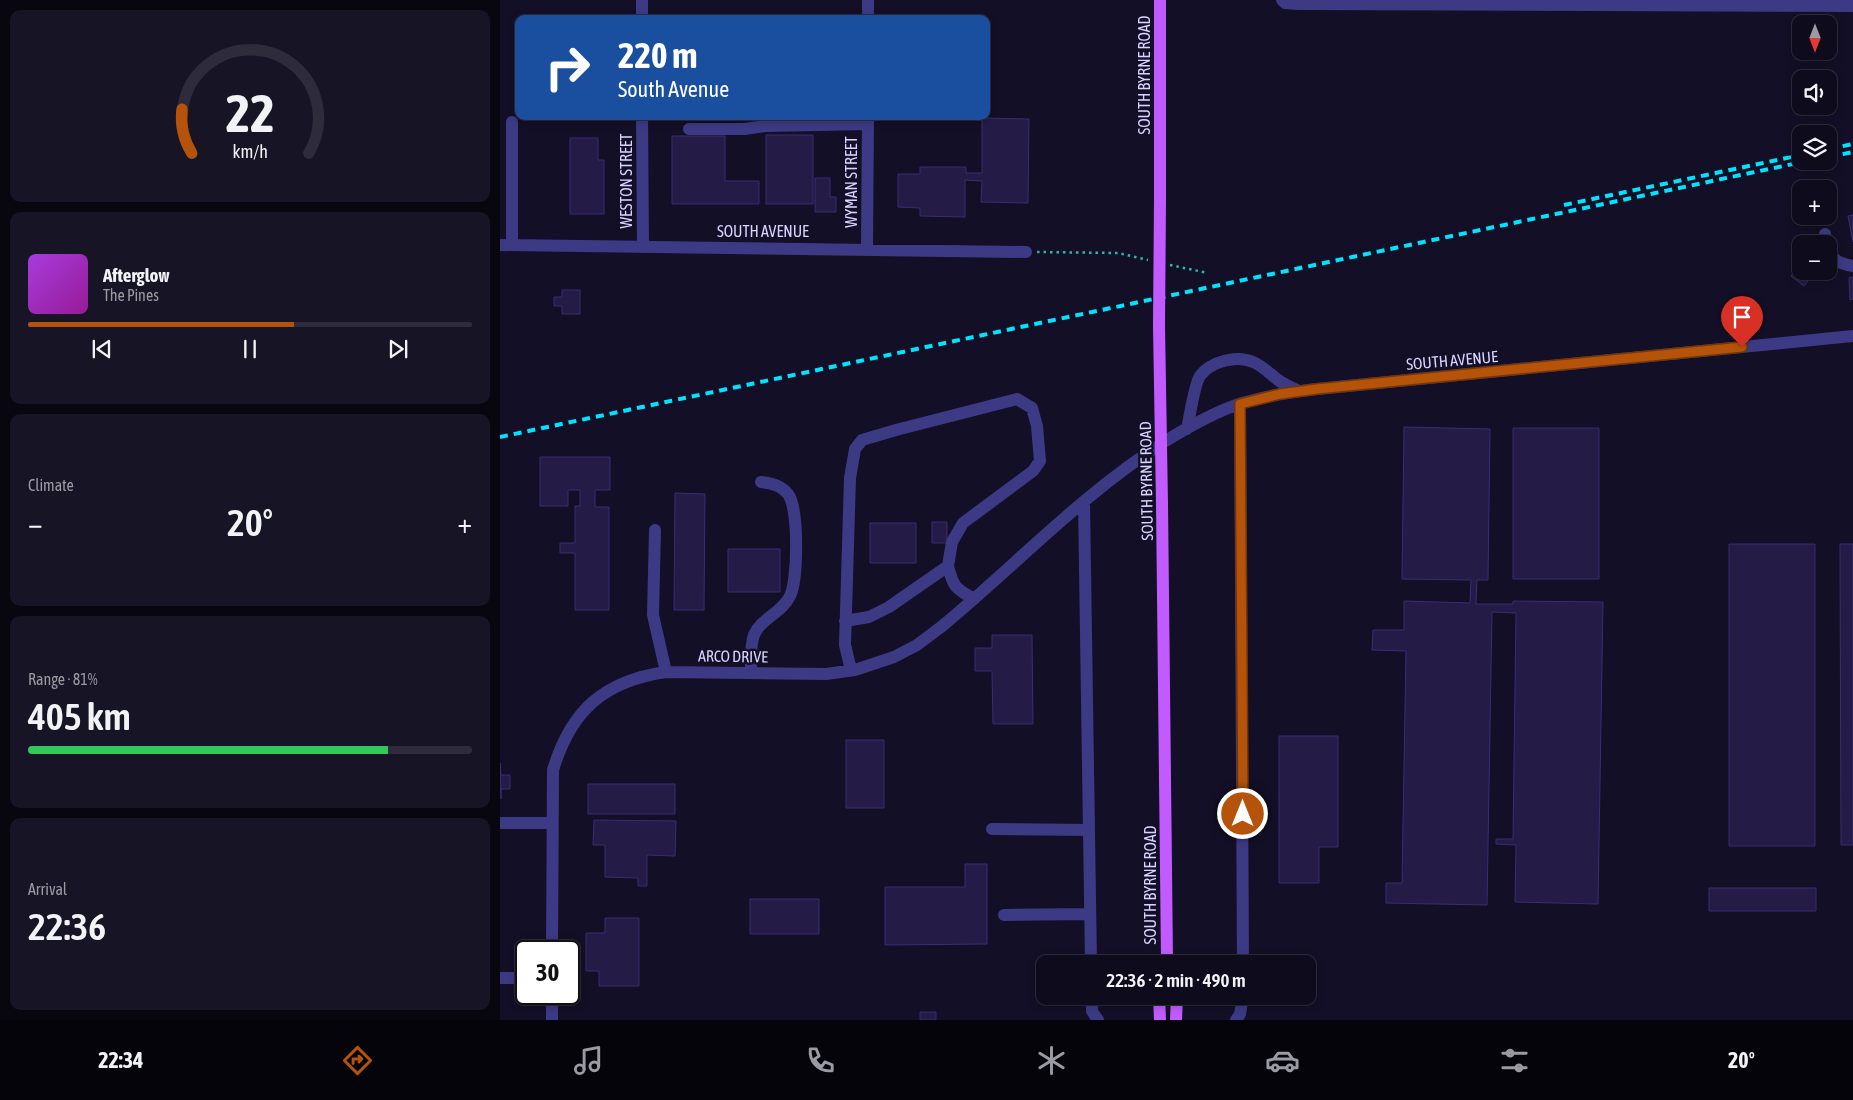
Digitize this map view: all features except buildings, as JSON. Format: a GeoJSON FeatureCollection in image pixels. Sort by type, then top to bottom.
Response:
{"type":"FeatureCollection","features":[{"type":"Feature","properties":{"kind":"main road","name":"SOUTH BYRNE ROAD"},"geometry":{"type":"LineString","coordinates":[[1160,0],[1159,326],[1167,955]]}},
{"type":"Feature","properties":{"kind":"main road"},"geometry":{"type":"LineString","coordinates":[[1159,1005],[1160,1020]]}},
{"type":"Feature","properties":{"kind":"main road"},"geometry":{"type":"LineString","coordinates":[[1176,1020],[1177,1005]]}},
{"type":"Feature","properties":{"kind":"street"},"geometry":{"type":"LineString","coordinates":[[642,0],[642,15]]}},
{"type":"Feature","properties":{"kind":"street"},"geometry":{"type":"LineString","coordinates":[[868,0],[868,15]]}},
{"type":"Feature","properties":{"kind":"street"},"geometry":{"type":"LineString","coordinates":[[1282,0],[1298,4],[1698,2],[1853,6]]}},
{"type":"Feature","properties":{"kind":"street","name":"WESTON STREET"},"geometry":{"type":"LineString","coordinates":[[642,120],[643,246]]}},
{"type":"Feature","properties":{"kind":"street"},"geometry":{"type":"LineString","coordinates":[[689,130],[744,129],[868,120]]}},
{"type":"Feature","properties":{"kind":"street","name":"WYMAN STREET"},"geometry":{"type":"LineString","coordinates":[[867,248],[868,120]]}},
{"type":"Feature","properties":{"kind":"street"},"geometry":{"type":"LineString","coordinates":[[506,245],[512,122]]}},
{"type":"Feature","properties":{"kind":"street","name":"SOUTH AVENUE"},"geometry":{"type":"LineString","coordinates":[[506,245],[867,248],[1026,252]]}},
{"type":"Feature","properties":{"kind":"street"},"geometry":{"type":"LineString","coordinates":[[1837,262],[1853,266]]}},
{"type":"Feature","properties":{"kind":"street","name":"SOUTH AVENUE"},"geometry":{"type":"LineString","coordinates":[[1084,502],[1140,458],[1187,429],[1240,404],[1280,394],[1853,336]]}},
{"type":"Feature","properties":{"kind":"street"},"geometry":{"type":"LineString","coordinates":[[1187,429],[1196,384],[1200,375],[1225,360],[1236,359],[1252,362],[1265,369],[1286,386],[1299,391]]}},
{"type":"Feature","properties":{"kind":"street"},"geometry":{"type":"LineString","coordinates":[[851,670],[844,645],[850,478],[854,449],[862,440],[1017,399],[1032,408],[1037,426],[1040,461],[1033,471],[963,524],[952,542],[948,566],[952,582],[956,589],[974,599]]}},
{"type":"Feature","properties":{"kind":"street"},"geometry":{"type":"LineString","coordinates":[[1240,404],[1244,955]]}},
{"type":"Feature","properties":{"kind":"street"},"geometry":{"type":"LineString","coordinates":[[751,673],[752,644],[758,628],[781,608],[793,588],[796,551],[792,502],[788,493],[770,483],[761,482]]}},
{"type":"Feature","properties":{"kind":"street"},"geometry":{"type":"LineString","coordinates":[[1084,502],[1091,955]]}},
{"type":"Feature","properties":{"kind":"street","name":"ARCO DRIVE"},"geometry":{"type":"LineString","coordinates":[[552,940],[553,770],[560,748],[575,721],[586,708],[614,688],[648,675],[666,672],[826,674],[851,670],[894,657],[917,645],[941,627],[1084,502]]}},
{"type":"Feature","properties":{"kind":"street"},"geometry":{"type":"LineString","coordinates":[[655,530],[653,615],[666,672]]}},
{"type":"Feature","properties":{"kind":"street"},"geometry":{"type":"LineString","coordinates":[[846,621],[868,617],[889,607],[948,566]]}},
{"type":"Feature","properties":{"kind":"street"},"geometry":{"type":"LineString","coordinates":[[500,823],[552,823]]}},
{"type":"Feature","properties":{"kind":"street"},"geometry":{"type":"LineString","coordinates":[[992,829],[1089,830]]}},
{"type":"Feature","properties":{"kind":"street"},"geometry":{"type":"LineString","coordinates":[[1004,915],[1090,914]]}},
{"type":"Feature","properties":{"kind":"street"},"geometry":{"type":"LineString","coordinates":[[500,978],[515,978]]}},
{"type":"Feature","properties":{"kind":"street"},"geometry":{"type":"LineString","coordinates":[[552,1005],[552,1020]]}},
{"type":"Feature","properties":{"kind":"street"},"geometry":{"type":"LineString","coordinates":[[1092,1005],[1094,1019]]}},
{"type":"Feature","properties":{"kind":"street"},"geometry":{"type":"LineString","coordinates":[[1236,1020],[1240,1014],[1242,1005]]}},
{"type":"Feature","properties":{"kind":"path"},"geometry":{"type":"LineString","coordinates":[[1026,252],[1118,253],[1154,261]]}},
{"type":"Feature","properties":{"kind":"path"},"geometry":{"type":"LineString","coordinates":[[1163,263],[1208,273]]}},
{"type":"Feature","properties":{"kind":"railway"},"geometry":{"type":"LineString","coordinates":[[1837,147],[1853,144]]}},
{"type":"Feature","properties":{"kind":"railway"},"geometry":{"type":"LineString","coordinates":[[1837,155],[1853,152]]}},
{"type":"Feature","properties":{"kind":"railway"},"geometry":{"type":"LineString","coordinates":[[1564,205],[1792,157]]}},
{"type":"Feature","properties":{"kind":"railway"},"geometry":{"type":"LineString","coordinates":[[500,437],[1792,164]]}},
{"type":"Feature","properties":{"kind":"route"},"geometry":{"type":"LineString","coordinates":[[1243,814],[1240,404],[1280,394],[1317,389],[1742,347]]}}]}
